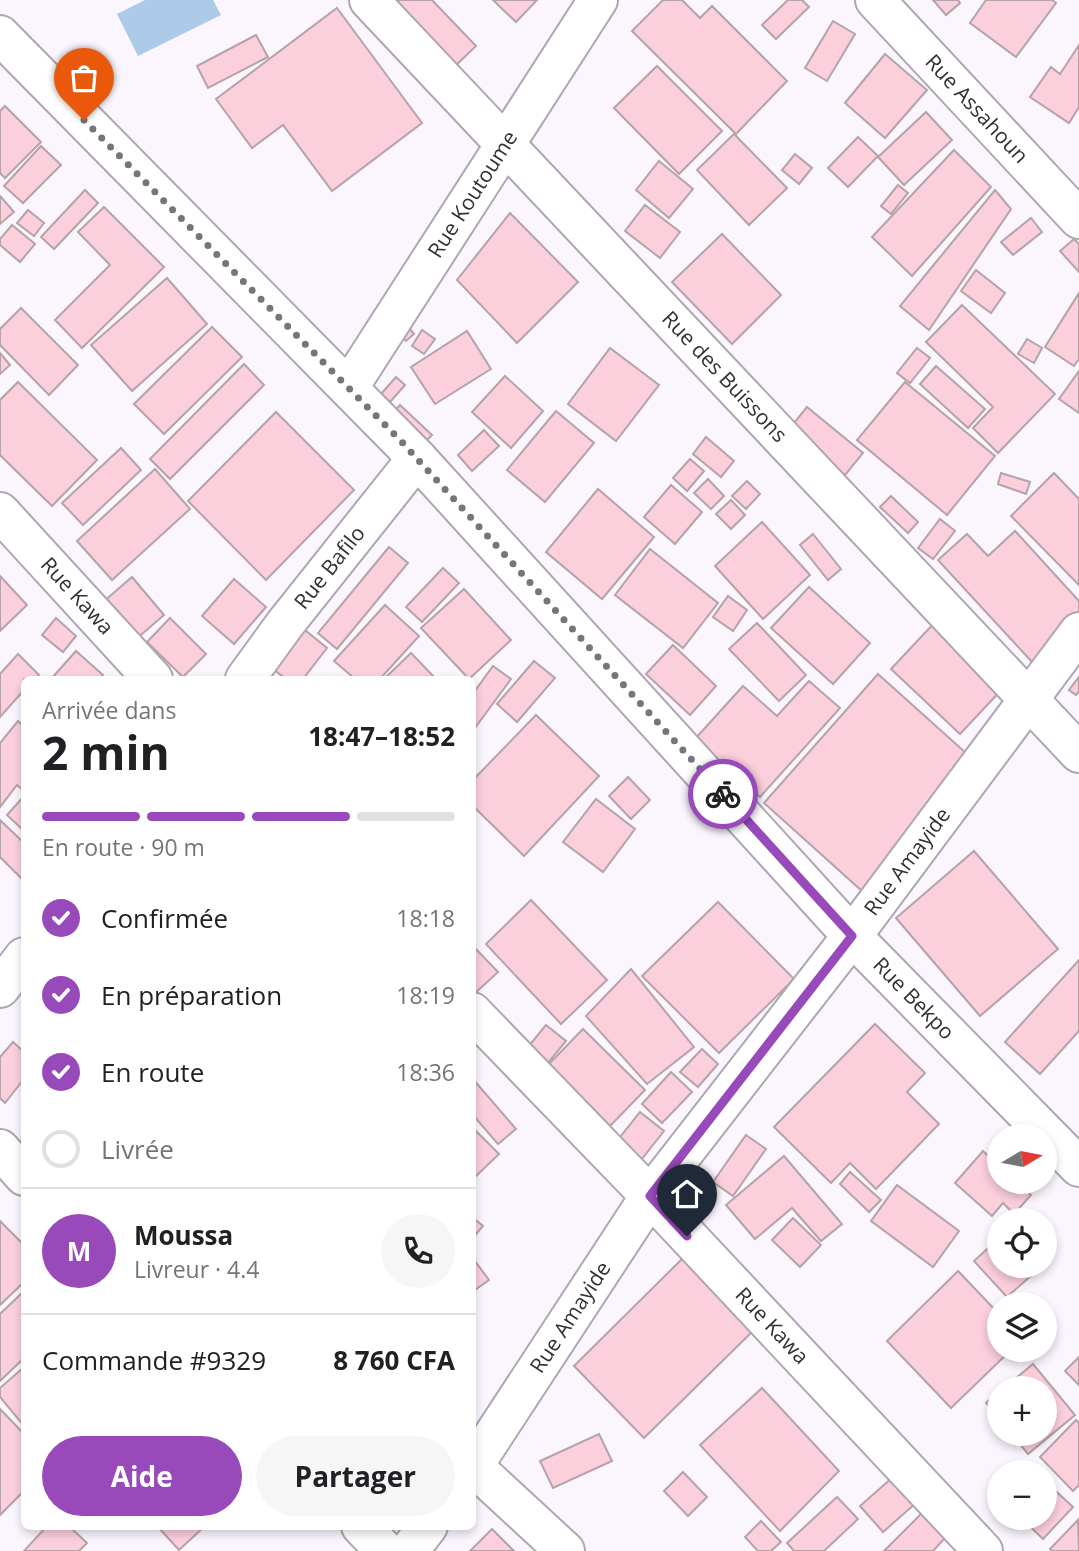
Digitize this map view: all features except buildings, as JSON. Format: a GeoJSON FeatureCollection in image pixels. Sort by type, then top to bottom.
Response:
{"type":"FeatureCollection","features":[{"type":"Feature","properties":{"kind":"street","name":"Rue des Buissons"},"geometry":{"type":"LineString","coordinates":[[369,0],[1079,753]]}},
{"type":"Feature","properties":{"kind":"street","name":"Rue Koutoume"},"geometry":{"type":"LineString","coordinates":[[349,387],[598,0]]}},
{"type":"Feature","properties":{"kind":"street","name":"Rue Assahoun"},"geometry":{"type":"LineString","coordinates":[[875,0],[1079,219]]}},
{"type":"Feature","properties":{"kind":"street","name":"Rue Bekpo"},"geometry":{"type":"LineString","coordinates":[[0,35],[417,458],[852,936],[1079,1167]]}},
{"type":"Feature","properties":{"kind":"street","name":"Rue Bafilo"},"geometry":{"type":"LineString","coordinates":[[247,676],[285,624],[417,458]]}},
{"type":"Feature","properties":{"kind":"street","name":"Rue Kawa"},"geometry":{"type":"LineString","coordinates":[[0,512],[150,676]]}},
{"type":"Feature","properties":{"kind":"street","name":"Rue Amayide"},"geometry":{"type":"LineString","coordinates":[[476,1462],[650,1196],[852,936],[1079,632]]}},
{"type":"Feature","properties":{"kind":"street"},"geometry":{"type":"LineString","coordinates":[[0,988],[21,961]]}},
{"type":"Feature","properties":{"kind":"street","name":"Rue Kawa"},"geometry":{"type":"LineString","coordinates":[[476,1016],[650,1196],[983,1551]]}},
{"type":"Feature","properties":{"kind":"street"},"geometry":{"type":"LineString","coordinates":[[0,1149],[21,1173]]}},
{"type":"Feature","properties":{"kind":"street"},"geometry":{"type":"LineString","coordinates":[[476,1470],[565,1551]]}},
{"type":"Feature","properties":{"kind":"street"},"geometry":{"type":"LineString","coordinates":[[365,1530],[385,1551]]}},
{"type":"Feature","properties":{"kind":"street"},"geometry":{"type":"LineString","coordinates":[[409,1551],[425,1530]]}},
{"type":"Feature","properties":{"kind":"water"},"geometry":{"type":"Polygon","coordinates":[[[145,0],[213,0],[221,15],[138,56],[117,14],[145,0]]]}},
{"type":"Feature","properties":{"kind":"way so far"},"geometry":{"type":"LineString","coordinates":[[84,120],[400,440],[723,794]]}},
{"type":"Feature","properties":{"kind":"route"},"geometry":{"type":"LineString","coordinates":[[687,1236],[650,1196],[852,936],[723,794]]}}]}
